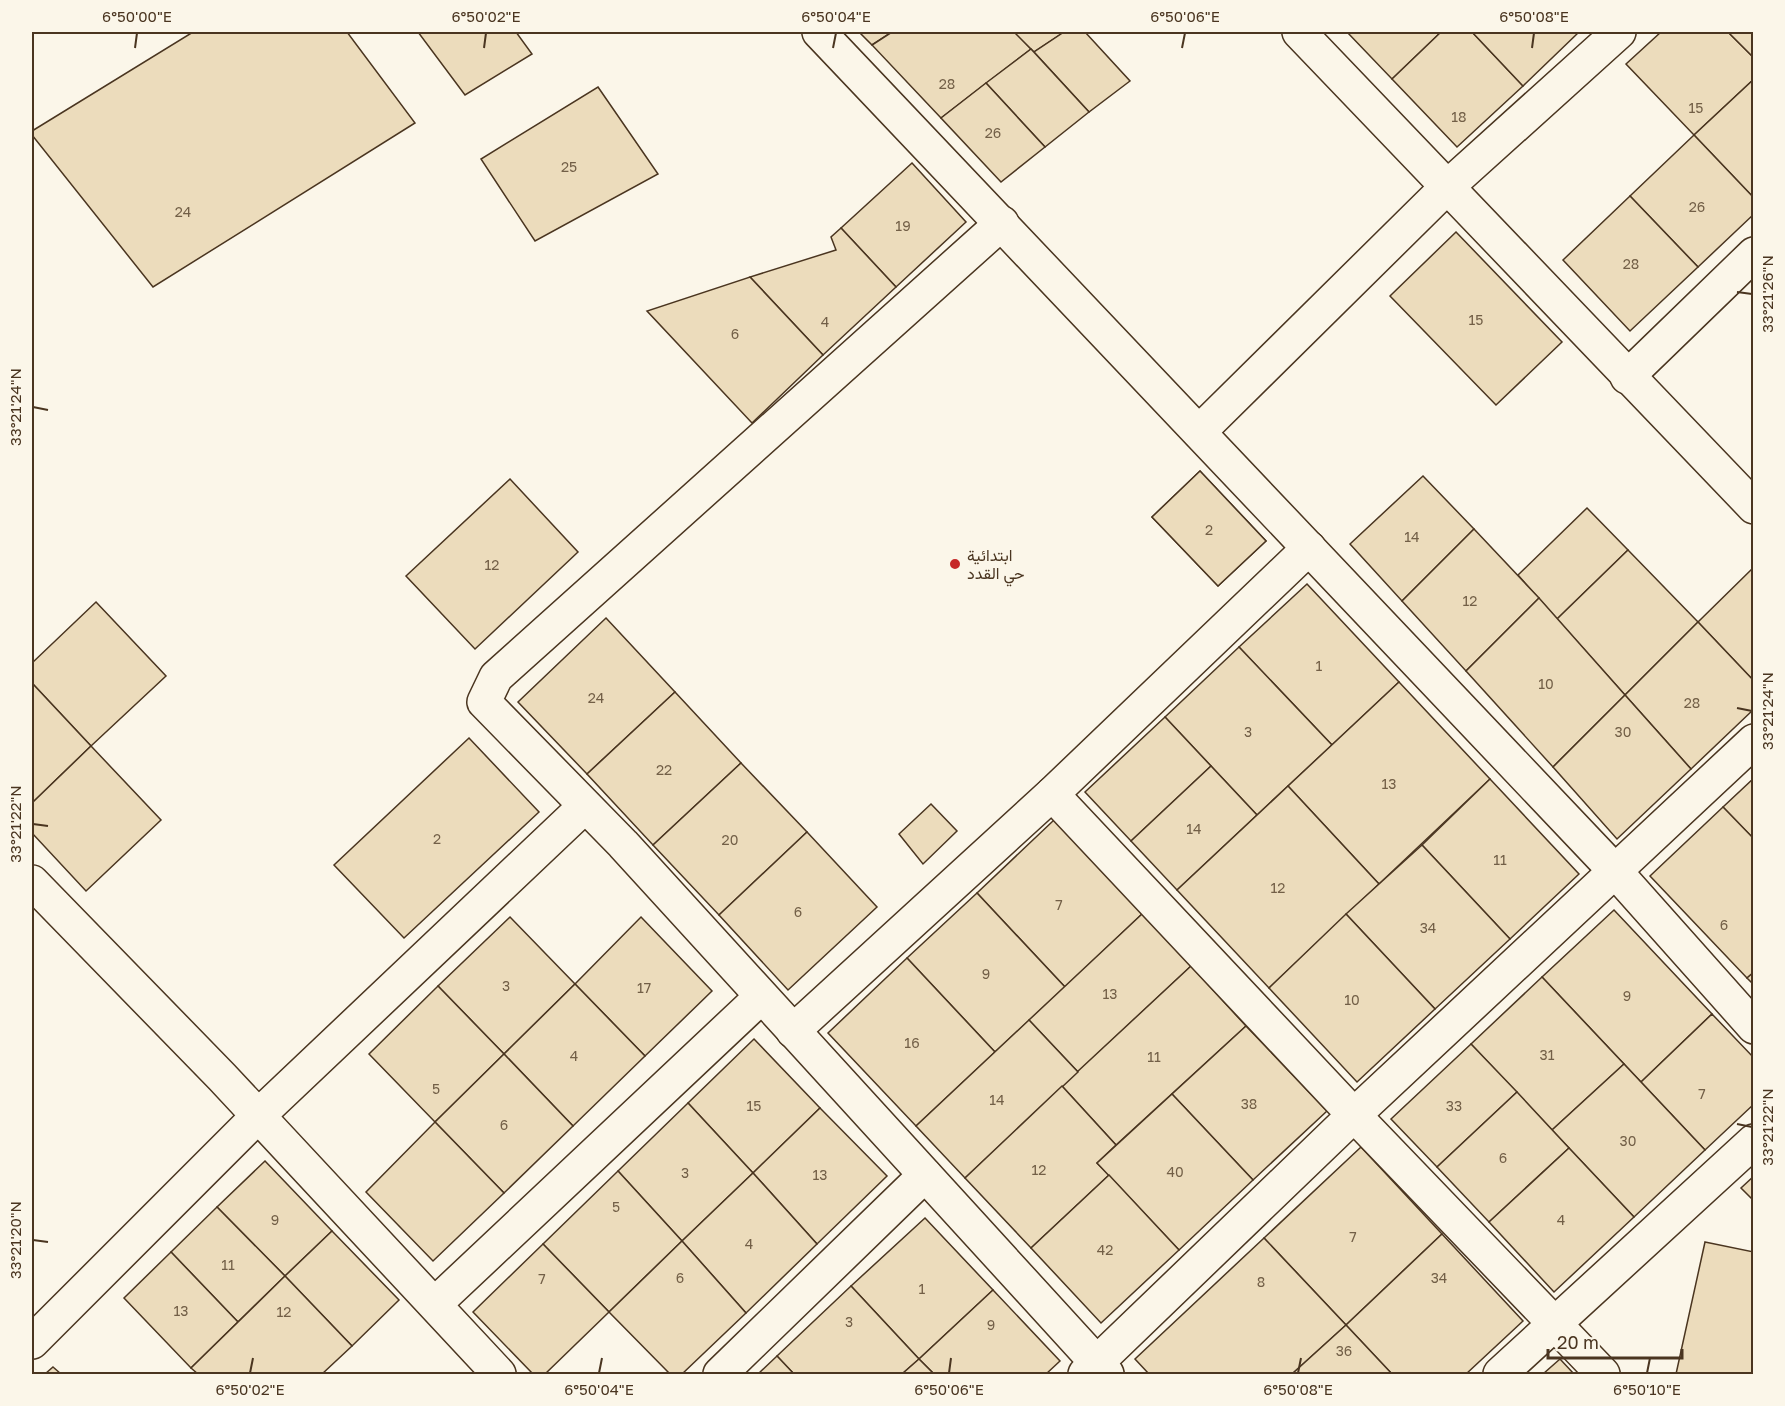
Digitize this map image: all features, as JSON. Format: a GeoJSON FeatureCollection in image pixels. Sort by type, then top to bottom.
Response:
{"type":"FeatureCollection","features":[{"type":"Feature","properties":{"kind":"street"},"geometry":{"type":"LineString","coordinates":[[819,32],[1615,871],[1754,1027]]}},
{"type":"Feature","properties":{"kind":"street"},"geometry":{"type":"LineString","coordinates":[[1299,32],[1754,507]]}},
{"type":"Feature","properties":{"kind":"street"},"geometry":{"type":"LineString","coordinates":[[1199,432],[1446,188],[1619,32]]}},
{"type":"Feature","properties":{"kind":"street"},"geometry":{"type":"LineString","coordinates":[[1002,223],[496,677],[484,702],[585,806],[925,1175],[1096,1371],[1354,1115],[1754,741]]}},
{"type":"Feature","properties":{"kind":"street"},"geometry":{"type":"LineString","coordinates":[[1627,377],[1754,254]]}},
{"type":"Feature","properties":{"kind":"street"},"geometry":{"type":"LineString","coordinates":[[793,1031],[1052,794],[1309,548]]}},
{"type":"Feature","properties":{"kind":"street"},"geometry":{"type":"LineString","coordinates":[[1052,794],[1354,1115],[1603,1374]]}},
{"type":"Feature","properties":{"kind":"street"},"geometry":{"type":"LineString","coordinates":[[32,1342],[258,1116],[585,806]]}},
{"type":"Feature","properties":{"kind":"street"},"geometry":{"type":"LineString","coordinates":[[32,882],[258,1116],[499,1374]]}},
{"type":"Feature","properties":{"kind":"street"},"geometry":{"type":"LineString","coordinates":[[435,1304],[761,997]]}},
{"type":"Feature","properties":{"kind":"street"},"geometry":{"type":"LineString","coordinates":[[1500,1374],[1754,1141]]}},
{"type":"Feature","properties":{"kind":"street"},"geometry":{"type":"LineString","coordinates":[[720,1374],[925,1175]]}},
{"type":"Feature","properties":{"kind":"building"},"geometry":{"type":"Polygon","coordinates":[[[193,32],[347,32],[415,123],[153,287],[32,135],[32,131],[193,32]]]}},
{"type":"Feature","properties":{"kind":"building"},"geometry":{"type":"Polygon","coordinates":[[[418,32],[516,32],[532,54],[465,95],[418,32]]]}},
{"type":"Feature","properties":{"kind":"building"},"geometry":{"type":"Polygon","coordinates":[[[859,32],[892,32],[872,45],[859,32]]]}},
{"type":"Feature","properties":{"kind":"building"},"geometry":{"type":"Polygon","coordinates":[[[892,32],[1015,32],[1031,49],[941,118],[872,45],[892,32]]]}},
{"type":"Feature","properties":{"kind":"building"},"geometry":{"type":"Polygon","coordinates":[[[1014,32],[1064,32],[1034,52],[1014,32]]]}},
{"type":"Feature","properties":{"kind":"building"},"geometry":{"type":"Polygon","coordinates":[[[1064,32],[1085,32],[1130,81],[1089,112],[1034,52],[1064,32]]]}},
{"type":"Feature","properties":{"kind":"building"},"geometry":{"type":"Polygon","coordinates":[[[1347,32],[1441,32],[1392,79],[1347,32]]]}},
{"type":"Feature","properties":{"kind":"building"},"geometry":{"type":"Polygon","coordinates":[[[1441,32],[1472,32],[1523,86],[1457,147],[1392,79],[1441,32]]]}},
{"type":"Feature","properties":{"kind":"building"},"geometry":{"type":"Polygon","coordinates":[[[1472,32],[1579,32],[1523,86],[1472,32]]]}},
{"type":"Feature","properties":{"kind":"building"},"geometry":{"type":"Polygon","coordinates":[[[1661,32],[1728,32],[1754,58],[1754,79],[1694,135],[1626,64],[1661,32]]]}},
{"type":"Feature","properties":{"kind":"building"},"geometry":{"type":"Polygon","coordinates":[[[1728,32],[1754,32],[1754,58],[1728,32]]]}},
{"type":"Feature","properties":{"kind":"building"},"geometry":{"type":"Polygon","coordinates":[[[1031,49],[1089,112],[1045,147],[986,83],[1031,49]]]}},
{"type":"Feature","properties":{"kind":"building"},"geometry":{"type":"Polygon","coordinates":[[[1754,79],[1754,198],[1694,135],[1754,79]]]}},
{"type":"Feature","properties":{"kind":"building"},"geometry":{"type":"Polygon","coordinates":[[[986,83],[1045,147],[1001,182],[941,118],[986,83]]]}},
{"type":"Feature","properties":{"kind":"building"},"geometry":{"type":"Polygon","coordinates":[[[598,87],[658,174],[535,241],[481,159],[598,87]]]}},
{"type":"Feature","properties":{"kind":"building"},"geometry":{"type":"Polygon","coordinates":[[[1694,135],[1754,198],[1754,214],[1698,267],[1630,196],[1694,135]]]}},
{"type":"Feature","properties":{"kind":"building"},"geometry":{"type":"Polygon","coordinates":[[[912,163],[966,222],[896,287],[841,228],[912,163]]]}},
{"type":"Feature","properties":{"kind":"building"},"geometry":{"type":"Polygon","coordinates":[[[1630,196],[1698,267],[1630,331],[1563,260],[1630,196]]]}},
{"type":"Feature","properties":{"kind":"building"},"geometry":{"type":"Polygon","coordinates":[[[841,228],[896,287],[823,355],[750,277],[836,250],[831,237],[841,228]]]}},
{"type":"Feature","properties":{"kind":"building"},"geometry":{"type":"Polygon","coordinates":[[[1456,232],[1562,342],[1496,405],[1390,296],[1456,232]]]}},
{"type":"Feature","properties":{"kind":"building"},"geometry":{"type":"Polygon","coordinates":[[[750,277],[823,355],[752,423],[647,311],[750,277]]]}},
{"type":"Feature","properties":{"kind":"building"},"geometry":{"type":"Polygon","coordinates":[[[1200,471],[1266,541],[1218,586],[1152,517],[1200,471]]]}},
{"type":"Feature","properties":{"kind":"building"},"geometry":{"type":"Polygon","coordinates":[[[1200,471],[1266,541],[1218,586],[1152,517],[1200,471]]]}},
{"type":"Feature","properties":{"kind":"building"},"geometry":{"type":"Polygon","coordinates":[[[1423,476],[1474,529],[1402,601],[1350,544],[1423,476]]]}},
{"type":"Feature","properties":{"kind":"building"},"geometry":{"type":"Polygon","coordinates":[[[510,479],[578,552],[475,649],[406,576],[510,479]]]}},
{"type":"Feature","properties":{"kind":"building"},"geometry":{"type":"Polygon","coordinates":[[[1587,508],[1628,550],[1557,619],[1518,575],[1587,508]]]}},
{"type":"Feature","properties":{"kind":"building"},"geometry":{"type":"Polygon","coordinates":[[[1474,529],[1539,598],[1466,671],[1402,601],[1474,529]]]}},
{"type":"Feature","properties":{"kind":"building"},"geometry":{"type":"Polygon","coordinates":[[[1628,550],[1698,622],[1625,695],[1557,619],[1628,550]]]}},
{"type":"Feature","properties":{"kind":"building"},"geometry":{"type":"Polygon","coordinates":[[[1754,567],[1754,681],[1698,622],[1754,567]]]}},
{"type":"Feature","properties":{"kind":"building"},"geometry":{"type":"Polygon","coordinates":[[[1307,584],[1399,682],[1332,745],[1239,647],[1307,584]]]}},
{"type":"Feature","properties":{"kind":"building"},"geometry":{"type":"Polygon","coordinates":[[[1539,598],[1625,695],[1553,767],[1466,671],[1539,598]]]}},
{"type":"Feature","properties":{"kind":"building"},"geometry":{"type":"Polygon","coordinates":[[[96,602],[166,676],[91,746],[32,683],[32,663],[96,602]]]}},
{"type":"Feature","properties":{"kind":"building"},"geometry":{"type":"Polygon","coordinates":[[[606,618],[675,692],[587,774],[518,702],[606,618]]]}},
{"type":"Feature","properties":{"kind":"building"},"geometry":{"type":"Polygon","coordinates":[[[1698,622],[1754,681],[1754,709],[1691,769],[1625,695],[1698,622]]]}},
{"type":"Feature","properties":{"kind":"building"},"geometry":{"type":"Polygon","coordinates":[[[1239,647],[1332,745],[1257,815],[1165,717],[1239,647]]]}},
{"type":"Feature","properties":{"kind":"building"},"geometry":{"type":"Polygon","coordinates":[[[1399,682],[1490,779],[1379,884],[1288,786],[1399,682]]]}},
{"type":"Feature","properties":{"kind":"building"},"geometry":{"type":"Polygon","coordinates":[[[32,683],[91,746],[32,803],[32,683]]]}},
{"type":"Feature","properties":{"kind":"building"},"geometry":{"type":"Polygon","coordinates":[[[675,692],[741,763],[653,845],[587,774],[675,692]]]}},
{"type":"Feature","properties":{"kind":"building"},"geometry":{"type":"Polygon","coordinates":[[[1625,695],[1691,769],[1617,839],[1553,767],[1625,695]]]}},
{"type":"Feature","properties":{"kind":"building"},"geometry":{"type":"Polygon","coordinates":[[[1165,717],[1211,766],[1131,841],[1085,792],[1165,717]]]}},
{"type":"Feature","properties":{"kind":"building"},"geometry":{"type":"Polygon","coordinates":[[[469,738],[539,812],[404,938],[334,865],[469,738]]]}},
{"type":"Feature","properties":{"kind":"building"},"geometry":{"type":"Polygon","coordinates":[[[91,746],[161,820],[86,891],[32,833],[32,803],[91,746]]]}},
{"type":"Feature","properties":{"kind":"building"},"geometry":{"type":"Polygon","coordinates":[[[741,763],[807,832],[719,915],[653,845],[741,763]]]}},
{"type":"Feature","properties":{"kind":"building"},"geometry":{"type":"Polygon","coordinates":[[[1211,766],[1257,815],[1177,890],[1131,841],[1211,766]]]}},
{"type":"Feature","properties":{"kind":"building"},"geometry":{"type":"Polygon","coordinates":[[[1754,778],[1754,839],[1723,807],[1754,778]]]}},
{"type":"Feature","properties":{"kind":"building"},"geometry":{"type":"Polygon","coordinates":[[[1490,779],[1579,874],[1510,939],[1422,845],[1490,779]]]}},
{"type":"Feature","properties":{"kind":"building"},"geometry":{"type":"Polygon","coordinates":[[[1288,786],[1379,884],[1269,988],[1177,890],[1288,786]]]}},
{"type":"Feature","properties":{"kind":"building"},"geometry":{"type":"Polygon","coordinates":[[[931,804],[957,831],[923,864],[899,834],[931,804]]]}},
{"type":"Feature","properties":{"kind":"building"},"geometry":{"type":"Polygon","coordinates":[[[1723,807],[1754,839],[1754,972],[1747,978],[1650,876],[1723,807]]]}},
{"type":"Feature","properties":{"kind":"building"},"geometry":{"type":"Polygon","coordinates":[[[1054,820],[1142,914],[1065,987],[977,893],[1054,820]]]}},
{"type":"Feature","properties":{"kind":"building"},"geometry":{"type":"Polygon","coordinates":[[[807,832],[877,907],[788,990],[719,915],[807,832]]]}},
{"type":"Feature","properties":{"kind":"building"},"geometry":{"type":"Polygon","coordinates":[[[1422,845],[1510,939],[1435,1009],[1346,914],[1422,845]]]}},
{"type":"Feature","properties":{"kind":"building"},"geometry":{"type":"Polygon","coordinates":[[[977,893],[1065,987],[995,1052],[907,958],[977,893]]]}},
{"type":"Feature","properties":{"kind":"building"},"geometry":{"type":"Polygon","coordinates":[[[1614,910],[1712,1014],[1641,1082],[1542,977],[1614,910]]]}},
{"type":"Feature","properties":{"kind":"building"},"geometry":{"type":"Polygon","coordinates":[[[1142,914],[1191,966],[1078,1072],[1029,1020],[1142,914]]]}},
{"type":"Feature","properties":{"kind":"building"},"geometry":{"type":"Polygon","coordinates":[[[1346,914],[1435,1009],[1357,1082],[1269,988],[1346,914]]]}},
{"type":"Feature","properties":{"kind":"building"},"geometry":{"type":"Polygon","coordinates":[[[510,917],[575,984],[504,1054],[438,986],[510,917]]]}},
{"type":"Feature","properties":{"kind":"building"},"geometry":{"type":"Polygon","coordinates":[[[641,917],[712,991],[645,1056],[575,984],[641,917]]]}},
{"type":"Feature","properties":{"kind":"building"},"geometry":{"type":"Polygon","coordinates":[[[907,958],[995,1052],[916,1126],[828,1033],[907,958]]]}},
{"type":"Feature","properties":{"kind":"building"},"geometry":{"type":"Polygon","coordinates":[[[1191,966],[1246,1026],[1116,1145],[1062,1086],[1191,966]]]}},
{"type":"Feature","properties":{"kind":"building"},"geometry":{"type":"Polygon","coordinates":[[[1754,972],[1754,985],[1747,978],[1754,972]]]}},
{"type":"Feature","properties":{"kind":"building"},"geometry":{"type":"Polygon","coordinates":[[[1542,977],[1624,1064],[1552,1130],[1471,1044],[1542,977]]]}},
{"type":"Feature","properties":{"kind":"building"},"geometry":{"type":"Polygon","coordinates":[[[575,984],[645,1056],[573,1126],[504,1054],[575,984]]]}},
{"type":"Feature","properties":{"kind":"building"},"geometry":{"type":"Polygon","coordinates":[[[438,986],[504,1054],[435,1122],[369,1054],[438,986]]]}},
{"type":"Feature","properties":{"kind":"building"},"geometry":{"type":"Polygon","coordinates":[[[1712,1014],[1754,1058],[1754,1104],[1705,1150],[1641,1082],[1712,1014]]]}},
{"type":"Feature","properties":{"kind":"building"},"geometry":{"type":"Polygon","coordinates":[[[1029,1020],[1078,1072],[965,1178],[916,1126],[1029,1020]]]}},
{"type":"Feature","properties":{"kind":"building"},"geometry":{"type":"Polygon","coordinates":[[[1246,1026],[1327,1111],[1253,1180],[1172,1094],[1246,1026]]]}},
{"type":"Feature","properties":{"kind":"building"},"geometry":{"type":"Polygon","coordinates":[[[754,1039],[820,1108],[753,1173],[688,1103],[754,1039]]]}},
{"type":"Feature","properties":{"kind":"building"},"geometry":{"type":"Polygon","coordinates":[[[1471,1044],[1517,1092],[1437,1167],[1391,1119],[1471,1044]]]}},
{"type":"Feature","properties":{"kind":"building"},"geometry":{"type":"Polygon","coordinates":[[[504,1054],[573,1126],[504,1193],[435,1122],[504,1054]]]}},
{"type":"Feature","properties":{"kind":"building"},"geometry":{"type":"Polygon","coordinates":[[[1624,1064],[1705,1150],[1634,1217],[1552,1130],[1624,1064]]]}},
{"type":"Feature","properties":{"kind":"building"},"geometry":{"type":"Polygon","coordinates":[[[1062,1086],[1116,1145],[1097,1163],[1109,1175],[1031,1248],[965,1178],[1062,1086]]]}},
{"type":"Feature","properties":{"kind":"building"},"geometry":{"type":"Polygon","coordinates":[[[1517,1092],[1569,1148],[1489,1222],[1437,1167],[1517,1092]]]}},
{"type":"Feature","properties":{"kind":"building"},"geometry":{"type":"Polygon","coordinates":[[[1172,1094],[1253,1180],[1179,1250],[1097,1163],[1172,1094]]]}},
{"type":"Feature","properties":{"kind":"building"},"geometry":{"type":"Polygon","coordinates":[[[688,1103],[753,1173],[682,1241],[618,1171],[688,1103]]]}},
{"type":"Feature","properties":{"kind":"building"},"geometry":{"type":"Polygon","coordinates":[[[820,1108],[887,1176],[817,1244],[753,1173],[820,1108]]]}},
{"type":"Feature","properties":{"kind":"building"},"geometry":{"type":"Polygon","coordinates":[[[435,1122],[504,1193],[433,1261],[366,1192],[435,1122]]]}},
{"type":"Feature","properties":{"kind":"building"},"geometry":{"type":"Polygon","coordinates":[[[1361,1147],[1442,1234],[1346,1325],[1264,1238],[1361,1147]]]}},
{"type":"Feature","properties":{"kind":"building"},"geometry":{"type":"Polygon","coordinates":[[[1569,1148],[1634,1217],[1554,1292],[1489,1222],[1569,1148]]]}},
{"type":"Feature","properties":{"kind":"building"},"geometry":{"type":"Polygon","coordinates":[[[265,1161],[332,1231],[285,1276],[217,1207],[265,1161]]]}},
{"type":"Feature","properties":{"kind":"building"},"geometry":{"type":"Polygon","coordinates":[[[618,1171],[682,1241],[609,1312],[543,1244],[618,1171]]]}},
{"type":"Feature","properties":{"kind":"building"},"geometry":{"type":"Polygon","coordinates":[[[753,1173],[817,1244],[746,1313],[682,1241],[753,1173]]]}},
{"type":"Feature","properties":{"kind":"building"},"geometry":{"type":"Polygon","coordinates":[[[1109,1175],[1179,1250],[1101,1323],[1031,1248],[1109,1175]]]}},
{"type":"Feature","properties":{"kind":"building"},"geometry":{"type":"Polygon","coordinates":[[[1754,1176],[1754,1201],[1741,1188],[1754,1176]]]}},
{"type":"Feature","properties":{"kind":"building"},"geometry":{"type":"Polygon","coordinates":[[[217,1207],[285,1276],[238,1322],[171,1252],[217,1207]]]}},
{"type":"Feature","properties":{"kind":"building"},"geometry":{"type":"Polygon","coordinates":[[[925,1218],[993,1290],[919,1359],[851,1286],[925,1218]]]}},
{"type":"Feature","properties":{"kind":"building"},"geometry":{"type":"Polygon","coordinates":[[[332,1231],[399,1300],[352,1346],[285,1276],[332,1231]]]}},
{"type":"Feature","properties":{"kind":"building"},"geometry":{"type":"Polygon","coordinates":[[[1442,1234],[1523,1321],[1466,1374],[1392,1374],[1346,1325],[1442,1234]]]}},
{"type":"Feature","properties":{"kind":"building"},"geometry":{"type":"Polygon","coordinates":[[[1264,1238],[1346,1325],[1292,1374],[1149,1374],[1135,1359],[1264,1238]]]}},
{"type":"Feature","properties":{"kind":"building"},"geometry":{"type":"Polygon","coordinates":[[[682,1241],[746,1313],[682,1374],[670,1374],[609,1312],[682,1241]]]}},
{"type":"Feature","properties":{"kind":"building"},"geometry":{"type":"Polygon","coordinates":[[[1705,1242],[1754,1252],[1754,1374],[1676,1374],[1705,1242]]]}},
{"type":"Feature","properties":{"kind":"building"},"geometry":{"type":"Polygon","coordinates":[[[543,1244],[609,1312],[545,1374],[533,1374],[473,1312],[543,1244]]]}},
{"type":"Feature","properties":{"kind":"building"},"geometry":{"type":"Polygon","coordinates":[[[171,1252],[238,1322],[191,1368],[124,1298],[171,1252]]]}},
{"type":"Feature","properties":{"kind":"building"},"geometry":{"type":"Polygon","coordinates":[[[285,1276],[352,1346],[322,1374],[198,1374],[191,1368],[285,1276]]]}},
{"type":"Feature","properties":{"kind":"building"},"geometry":{"type":"Polygon","coordinates":[[[851,1286],[919,1359],[902,1374],[794,1374],[777,1356],[851,1286]]]}},
{"type":"Feature","properties":{"kind":"building"},"geometry":{"type":"Polygon","coordinates":[[[993,1290],[1060,1361],[1046,1374],[934,1374],[919,1359],[993,1290]]]}},
{"type":"Feature","properties":{"kind":"building"},"geometry":{"type":"Polygon","coordinates":[[[1346,1325],[1392,1374],[1292,1374],[1346,1325]]]}},
{"type":"Feature","properties":{"kind":"building"},"geometry":{"type":"Polygon","coordinates":[[[777,1356],[794,1374],[758,1374],[777,1356]]]}},
{"type":"Feature","properties":{"kind":"building"},"geometry":{"type":"Polygon","coordinates":[[[919,1359],[934,1374],[902,1374],[919,1359]]]}},
{"type":"Feature","properties":{"kind":"building"},"geometry":{"type":"Polygon","coordinates":[[[1560,1359],[1574,1374],[1543,1374],[1560,1359]]]}},
{"type":"Feature","properties":{"kind":"building"},"geometry":{"type":"Polygon","coordinates":[[[53,1367],[61,1374],[45,1374],[53,1367]]]}},
{"type":"Feature","properties":{"kind":"place","name":"ابتدائية حي القدد"},"geometry":{"type":"Point","coordinates":[955,564]}}]}
